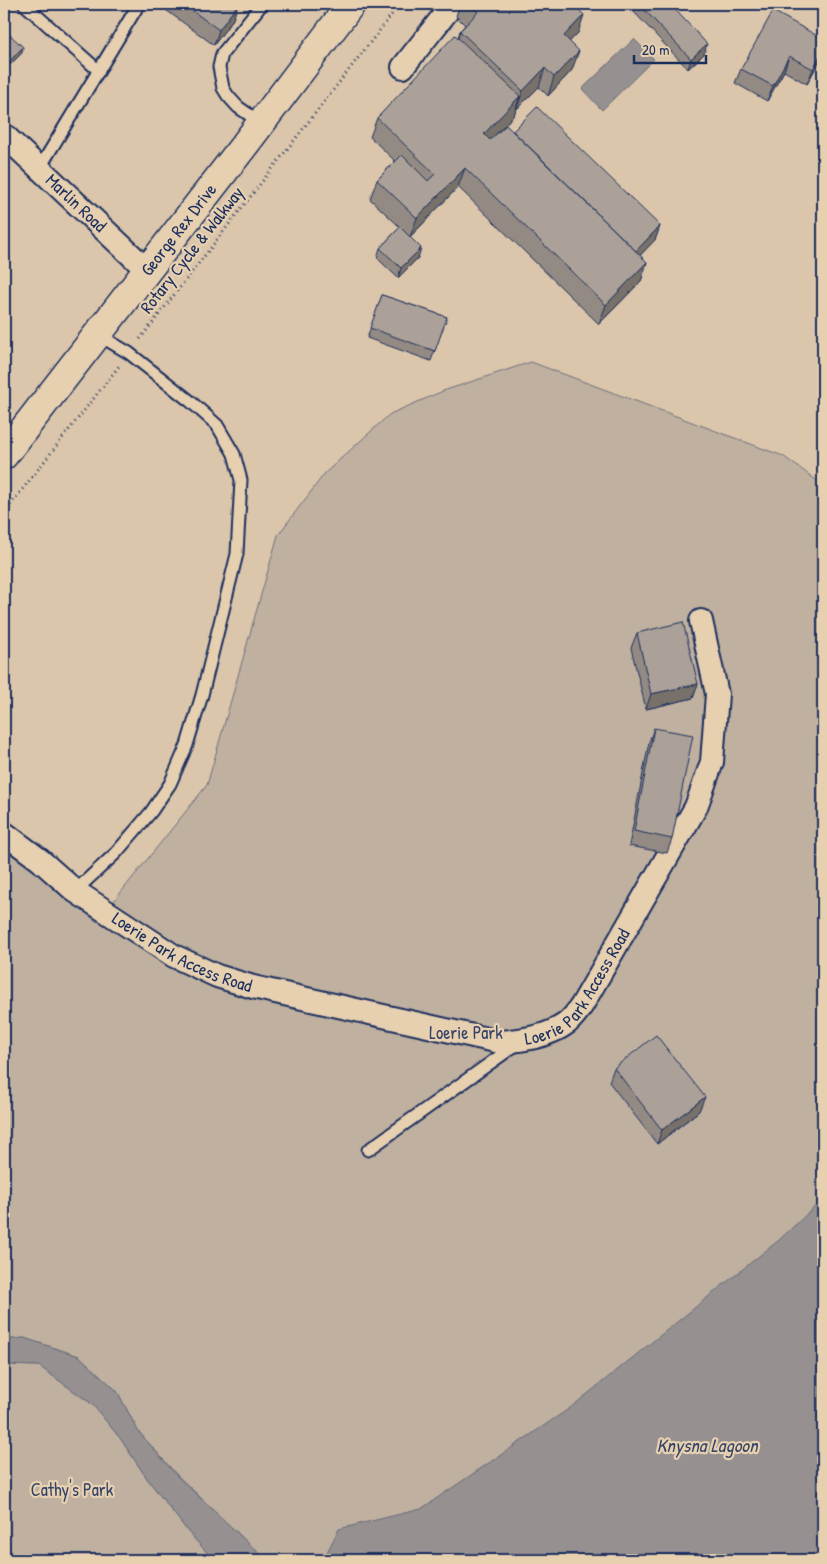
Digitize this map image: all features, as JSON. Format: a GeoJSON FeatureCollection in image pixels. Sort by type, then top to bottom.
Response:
{"type":"FeatureCollection","features":[{"type":"Feature","properties":{"kind":"street","name":"George Rex Drive"},"geometry":{"type":"LineString","coordinates":[[4,455],[351,4]]}},
{"type":"Feature","properties":{"kind":"street"},"geometry":{"type":"LineString","coordinates":[[403,66],[453,4]]}},
{"type":"Feature","properties":{"kind":"street","name":"Marlin Road"},"geometry":{"type":"LineString","coordinates":[[4,136],[147,270]]}},
{"type":"Feature","properties":{"kind":"street","name":"Loerie Park Access Road"},"geometry":{"type":"LineString","coordinates":[[4,833],[40,860],[75,891],[174,956],[217,976],[253,987],[500,1042],[522,1040],[547,1034],[568,1022],[582,1005],[696,807],[712,762],[717,694],[700,621]]}},
{"type":"Feature","properties":{"kind":"lane"},"geometry":{"type":"LineString","coordinates":[[24,4],[99,71]]}},
{"type":"Feature","properties":{"kind":"lane"},"geometry":{"type":"LineString","coordinates":[[39,169],[139,4]]}},
{"type":"Feature","properties":{"kind":"lane"},"geometry":{"type":"LineString","coordinates":[[261,123],[238,107],[228,96],[223,88],[219,67],[222,54],[262,4]]}},
{"type":"Feature","properties":{"kind":"lane"},"geometry":{"type":"LineString","coordinates":[[75,891],[116,853],[150,812],[170,784],[190,737],[237,554],[241,480],[234,454],[217,425],[129,353],[97,334]]}},
{"type":"Feature","properties":{"kind":"lane"},"geometry":{"type":"LineString","coordinates":[[368,1150],[522,1040]]}},
{"type":"Feature","properties":{"kind":"path","name":"Rotary Cycle & Walkway"},"geometry":{"type":"LineString","coordinates":[[4,513],[400,4]]}},
{"type":"Feature","properties":{"kind":"green space","name":"Loerie Park"},"geometry":{"type":"Polygon","coordinates":[[[531,362],[783,456],[823,485],[823,1560],[266,1560],[178,1476],[138,1431],[117,1391],[79,1356],[24,1338],[4,1340],[4,845],[97,922],[207,785],[278,535],[325,473],[390,414],[443,391],[531,362]]]}},
{"type":"Feature","properties":{"kind":"green space","name":"Cathy's Park"},"geometry":{"type":"Polygon","coordinates":[[[4,1365],[39,1366],[92,1404],[120,1438],[146,1477],[189,1533],[214,1560],[4,1560],[4,1365]]]}},
{"type":"Feature","properties":{"kind":"water"},"geometry":{"type":"Polygon","coordinates":[[[634,39],[654,59],[602,110],[582,89],[634,39]]]}},
{"type":"Feature","properties":{"kind":"water","name":"Knysna Lagoon"},"geometry":{"type":"Polygon","coordinates":[[[823,1199],[823,1560],[323,1560],[339,1529],[421,1509],[570,1408],[779,1240],[823,1199]]]}},
{"type":"Feature","properties":{"kind":"water"},"geometry":{"type":"Polygon","coordinates":[[[24,1338],[79,1356],[117,1391],[138,1431],[177,1476],[266,1560],[214,1560],[189,1533],[146,1477],[120,1438],[92,1404],[39,1366],[4,1365],[4,1340],[24,1338]]]}},
{"type":"Feature","properties":{"kind":"building"},"geometry":{"type":"Polygon","coordinates":[[[183,4],[238,4],[219,30],[183,4]]]}},
{"type":"Feature","properties":{"kind":"building"},"geometry":{"type":"Polygon","coordinates":[[[469,4],[573,4],[584,15],[564,36],[579,51],[554,77],[545,68],[523,91],[460,31],[478,12],[469,4]]]}},
{"type":"Feature","properties":{"kind":"building"},"geometry":{"type":"Polygon","coordinates":[[[639,4],[670,4],[707,44],[691,59],[639,4]]]}},
{"type":"Feature","properties":{"kind":"building"},"geometry":{"type":"Polygon","coordinates":[[[773,11],[823,39],[823,50],[813,69],[789,56],[773,86],[741,69],[773,11]]]}},
{"type":"Feature","properties":{"kind":"building"},"geometry":{"type":"Polygon","coordinates":[[[8,33],[23,47],[9,62],[4,57],[4,37],[8,33]]]}},
{"type":"Feature","properties":{"kind":"building"},"geometry":{"type":"Polygon","coordinates":[[[455,35],[520,96],[484,134],[490,140],[506,125],[647,262],[606,305],[465,168],[417,218],[377,180],[402,155],[428,181],[435,174],[377,118],[455,35]]]}},
{"type":"Feature","properties":{"kind":"building"},"geometry":{"type":"Polygon","coordinates":[[[537,107],[660,226],[636,251],[513,131],[537,107]]]}},
{"type":"Feature","properties":{"kind":"building"},"geometry":{"type":"Polygon","coordinates":[[[400,227],[421,248],[401,268],[380,248],[400,227]]]}},
{"type":"Feature","properties":{"kind":"building"},"geometry":{"type":"Polygon","coordinates":[[[382,295],[447,317],[435,351],[370,328],[382,295]]]}},
{"type":"Feature","properties":{"kind":"building"},"geometry":{"type":"Polygon","coordinates":[[[683,622],[698,684],[651,694],[637,633],[683,622]]]}},
{"type":"Feature","properties":{"kind":"building"},"geometry":{"type":"Polygon","coordinates":[[[654,728],[693,735],[672,839],[634,831],[654,728]]]}},
{"type":"Feature","properties":{"kind":"building"},"geometry":{"type":"Polygon","coordinates":[[[656,1035],[705,1097],[662,1130],[614,1068],[656,1035]]]}}]}
